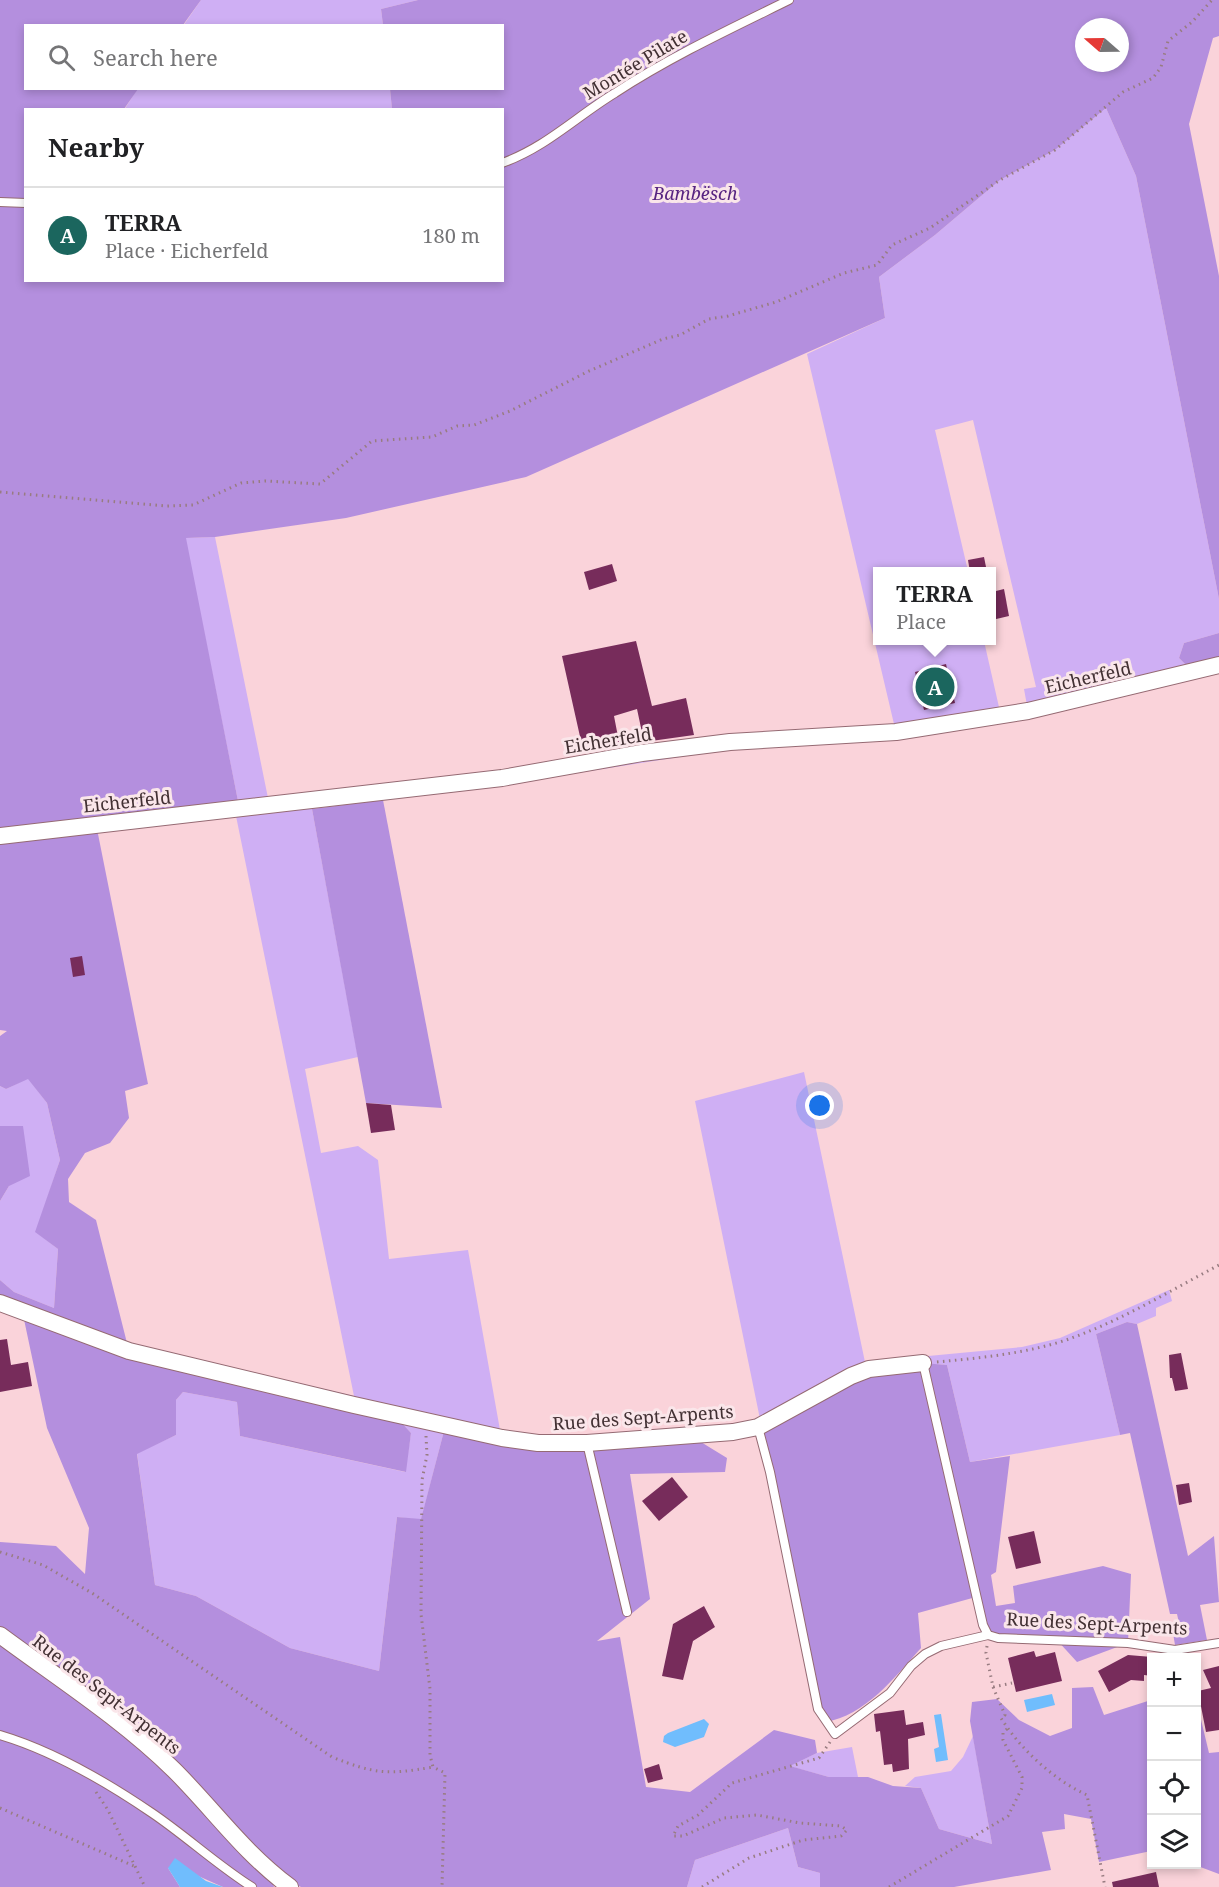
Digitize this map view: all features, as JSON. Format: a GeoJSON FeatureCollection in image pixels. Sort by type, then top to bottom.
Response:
{"type":"FeatureCollection","features":[{"type":"Feature","properties":{"kind":"street","name":"Eicherfeld"},"geometry":{"type":"LineString","coordinates":[[0,836],[502,778],[642,753],[730,742],[896,732],[1028,711],[1219,665]]}},
{"type":"Feature","properties":{"kind":"street","name":"Rue des Sept-Arpents"},"geometry":{"type":"LineString","coordinates":[[0,1303],[129,1351],[502,1438],[538,1443],[587,1443],[733,1432],[758,1427],[851,1376],[869,1369],[923,1363]]}},
{"type":"Feature","properties":{"kind":"street","name":"Rue des Sept-Arpents"},"geometry":{"type":"LineString","coordinates":[[0,1635],[128,1730],[174,1771],[243,1848],[290,1887]]}},
{"type":"Feature","properties":{"kind":"lane","name":"Montée Pilate"},"geometry":{"type":"LineString","coordinates":[[504,162],[552,138],[614,93],[693,47],[789,0]]}},
{"type":"Feature","properties":{"kind":"lane"},"geometry":{"type":"LineString","coordinates":[[0,202],[24,203]]}},
{"type":"Feature","properties":{"kind":"lane","name":"Rue des Sept-Arpents"},"geometry":{"type":"LineString","coordinates":[[923,1363],[983,1625],[988,1635],[998,1638],[1128,1643],[1175,1650],[1219,1643]]}},
{"type":"Feature","properties":{"kind":"lane"},"geometry":{"type":"LineString","coordinates":[[758,1427],[770,1472],[818,1709],[835,1734],[890,1693],[911,1666],[925,1654],[941,1646],[988,1635]]}},
{"type":"Feature","properties":{"kind":"lane"},"geometry":{"type":"LineString","coordinates":[[587,1443],[627,1612]]}},
{"type":"Feature","properties":{"kind":"lane"},"geometry":{"type":"LineString","coordinates":[[0,1735],[28,1743],[94,1778],[152,1813],[252,1887]]}},
{"type":"Feature","properties":{"kind":"path"},"geometry":{"type":"LineString","coordinates":[[0,492],[166,506],[193,505],[241,483],[266,481],[320,484],[372,441],[432,437],[457,426],[474,425],[510,411],[589,371],[663,339],[680,335],[709,319],[776,302],[844,273],[877,265],[892,245],[930,228],[1000,180],[1055,150],[1124,92],[1153,78],[1161,67],[1168,41],[1192,22],[1212,0]]}},
{"type":"Feature","properties":{"kind":"path"},"geometry":{"type":"LineString","coordinates":[[923,1363],[1023,1352],[1063,1341],[1101,1326],[1219,1265]]}},
{"type":"Feature","properties":{"kind":"path"},"geometry":{"type":"LineString","coordinates":[[427,1455],[422,1480],[421,1614],[430,1689],[430,1755],[433,1767]]}},
{"type":"Feature","properties":{"kind":"path"},"geometry":{"type":"LineString","coordinates":[[0,1552],[43,1565],[92,1593],[332,1757],[367,1770],[398,1773],[433,1767],[445,1773],[442,1887]]}},
{"type":"Feature","properties":{"kind":"path"},"geometry":{"type":"LineString","coordinates":[[988,1635],[986,1653],[993,1687],[1005,1715],[1001,1718],[1007,1729],[1069,1786],[1087,1795],[1105,1887]]}},
{"type":"Feature","properties":{"kind":"path"},"geometry":{"type":"LineString","coordinates":[[993,1687],[1012,1683]]}},
{"type":"Feature","properties":{"kind":"path"},"geometry":{"type":"LineString","coordinates":[[888,1887],[1008,1816],[1022,1788],[1022,1777],[1003,1740],[1003,1732],[1007,1729]]}},
{"type":"Feature","properties":{"kind":"path"},"geometry":{"type":"LineString","coordinates":[[702,1887],[749,1858],[803,1840],[841,1836],[847,1830],[841,1826],[800,1823],[757,1815],[724,1818],[683,1836],[673,1836],[678,1826],[698,1815],[732,1783],[819,1758],[835,1734]]}},
{"type":"Feature","properties":{"kind":"path"},"geometry":{"type":"LineString","coordinates":[[94,1778],[96,1794],[108,1810],[145,1887]]}},
{"type":"Feature","properties":{"kind":"path"},"geometry":{"type":"LineString","coordinates":[[0,1808],[134,1866]]}},
{"type":"Feature","properties":{"kind":"shaded area"},"geometry":{"type":"Polygon","coordinates":[[[201,0],[418,0],[381,9],[383,24],[184,24],[201,0]]]}},
{"type":"Feature","properties":{"kind":"shaded area"},"geometry":{"type":"Polygon","coordinates":[[[137,90],[390,90],[392,108],[125,108],[137,90]]]}},
{"type":"Feature","properties":{"kind":"shaded area"},"geometry":{"type":"Polygon","coordinates":[[[1106,108],[1136,176],[1219,599],[1219,633],[1184,643],[1179,658],[1188,667],[1219,658],[1219,673],[1020,720],[897,740],[724,750],[494,786],[312,809],[358,1057],[305,1069],[321,1153],[358,1146],[378,1160],[389,1259],[468,1250],[500,1430],[539,1435],[597,1435],[708,1428],[760,1419],[695,1101],[804,1072],[865,1362],[1022,1347],[1060,1338],[1169,1290],[1172,1301],[1156,1308],[1156,1316],[1137,1324],[1127,1322],[1096,1334],[1120,1435],[970,1462],[947,1365],[917,1364],[878,1367],[842,1379],[759,1427],[760,1433],[650,1445],[566,1449],[515,1446],[444,1431],[421,1520],[397,1517],[379,1671],[290,1648],[196,1596],[155,1585],[137,1453],[176,1435],[176,1400],[183,1392],[237,1402],[240,1436],[405,1472],[411,1433],[400,1421],[174,1369],[129,1351],[127,1344],[354,1396],[236,816],[98,833],[95,818],[238,801],[185,538],[215,537],[268,798],[504,772],[506,777],[642,753],[730,742],[730,734],[894,724],[875,645],[985,645],[1001,716],[1028,711],[1024,689],[1036,687],[973,420],[935,430],[967,567],[873,567],[873,635],[807,354],[885,318],[879,277],[935,235],[1000,180],[1055,150],[1106,108]]]}},
{"type":"Feature","properties":{"kind":"shaded area"},"geometry":{"type":"Polygon","coordinates":[[[28,1078],[47,1103],[60,1160],[36,1232],[58,1249],[54,1308],[14,1292],[0,1280],[0,1201],[9,1186],[23,1126],[0,1126],[0,1086],[6,1089],[28,1078]]]}},
{"type":"Feature","properties":{"kind":"shaded area"},"geometry":{"type":"Polygon","coordinates":[[[973,1736],[992,1844],[939,1829],[921,1788],[905,1786],[915,1777],[951,1771],[963,1757],[973,1736]]]}},
{"type":"Feature","properties":{"kind":"shaded area"},"geometry":{"type":"Polygon","coordinates":[[[852,1747],[858,1777],[829,1777],[789,1766],[817,1753],[852,1747]]]}},
{"type":"Feature","properties":{"kind":"shaded area"},"geometry":{"type":"Polygon","coordinates":[[[788,1828],[798,1867],[820,1873],[820,1887],[687,1887],[695,1860],[788,1828]]]}},
{"type":"Feature","properties":{"kind":"green space","name":"Bambësch"},"geometry":{"type":"Polygon","coordinates":[[[0,0],[201,0],[184,24],[24,24],[24,90],[137,90],[125,108],[24,108],[24,282],[504,282],[504,108],[392,108],[390,90],[504,90],[504,24],[383,24],[381,9],[418,0],[1219,0],[1219,36],[1213,38],[1189,124],[1219,276],[1219,599],[1136,176],[1106,108],[1055,150],[1000,180],[935,235],[879,277],[885,318],[526,477],[346,518],[215,537],[186,538],[238,801],[95,819],[148,1084],[125,1091],[129,1118],[110,1143],[85,1153],[68,1179],[69,1202],[96,1220],[129,1351],[400,1421],[411,1433],[406,1472],[240,1436],[237,1402],[183,1392],[176,1400],[176,1435],[137,1454],[155,1585],[196,1596],[290,1648],[379,1671],[397,1517],[421,1519],[444,1431],[501,1444],[696,1439],[727,1458],[725,1472],[630,1474],[650,1599],[597,1641],[620,1637],[646,1787],[690,1792],[774,1730],[815,1740],[817,1753],[790,1766],[829,1777],[868,1777],[893,1786],[921,1788],[939,1829],[992,1844],[970,1721],[972,1702],[997,1699],[1019,1720],[1050,1736],[1072,1728],[1072,1688],[1093,1687],[1104,1715],[1147,1701],[1147,1852],[1099,1862],[1091,1819],[1064,1814],[1065,1829],[1042,1832],[1051,1870],[954,1887],[820,1887],[820,1873],[798,1867],[788,1828],[695,1860],[687,1887],[301,1887],[269,1871],[274,1887],[223,1887],[196,1875],[168,1868],[180,1887],[0,1887],[0,1542],[56,1546],[85,1574],[89,1528],[47,1428],[22,1310],[0,1303],[0,1280],[14,1292],[54,1308],[58,1249],[35,1232],[60,1160],[47,1103],[28,1079],[6,1089],[0,1086],[0,1036],[7,1031],[0,1030],[0,0]]]}},
{"type":"Feature","properties":{"kind":"green space"},"geometry":{"type":"Polygon","coordinates":[[[1219,633],[1219,658],[1188,667],[1179,658],[1184,643],[1219,633]]]}},
{"type":"Feature","properties":{"kind":"green space"},"geometry":{"type":"Polygon","coordinates":[[[383,800],[442,1108],[366,1103],[312,809],[383,800]]]}},
{"type":"Feature","properties":{"kind":"green space"},"geometry":{"type":"Polygon","coordinates":[[[0,1126],[23,1126],[30,1176],[9,1186],[0,1201],[0,1126]]]}},
{"type":"Feature","properties":{"kind":"green space"},"geometry":{"type":"Polygon","coordinates":[[[1127,1322],[1137,1324],[1188,1556],[1214,1536],[1219,1602],[1200,1605],[1207,1640],[1175,1645],[1173,1633],[1181,1632],[1177,1614],[1170,1614],[1130,1433],[1120,1435],[1096,1334],[1127,1322]]]}},
{"type":"Feature","properties":{"kind":"green space"},"geometry":{"type":"Polygon","coordinates":[[[923,1363],[947,1365],[970,1462],[1010,1456],[996,1572],[991,1575],[996,1606],[1015,1603],[1013,1586],[1103,1566],[1131,1574],[1128,1643],[1077,1662],[1056,1639],[988,1635],[976,1597],[918,1613],[921,1648],[890,1683],[866,1704],[840,1718],[825,1722],[758,1427],[851,1376],[923,1363]]]}},
{"type":"Feature","properties":{"kind":"green space"},"geometry":{"type":"Polygon","coordinates":[[[1201,1720],[1209,1753],[1219,1752],[1219,1874],[1201,1867],[1201,1720]]]}},
{"type":"Feature","properties":{"kind":"water"},"geometry":{"type":"Polygon","coordinates":[[[1052,1694],[1055,1705],[1027,1712],[1024,1700],[1052,1694]]]}},
{"type":"Feature","properties":{"kind":"water"},"geometry":{"type":"Polygon","coordinates":[[[941,1714],[948,1760],[936,1762],[934,1749],[939,1747],[934,1715],[941,1714]]]}},
{"type":"Feature","properties":{"kind":"water"},"geometry":{"type":"Polygon","coordinates":[[[704,1719],[709,1724],[704,1737],[675,1747],[663,1742],[664,1736],[668,1733],[704,1719]]]}},
{"type":"Feature","properties":{"kind":"water"},"geometry":{"type":"Polygon","coordinates":[[[175,1858],[206,1881],[223,1887],[180,1887],[168,1868],[175,1858]]]}},
{"type":"Feature","properties":{"kind":"building"},"geometry":{"type":"Polygon","coordinates":[[[984,557],[986,567],[969,567],[968,560],[984,557]]]}},
{"type":"Feature","properties":{"kind":"building"},"geometry":{"type":"Polygon","coordinates":[[[612,564],[617,581],[589,590],[584,572],[612,564]]]}},
{"type":"Feature","properties":{"kind":"building"},"geometry":{"type":"Polygon","coordinates":[[[1004,589],[1009,616],[996,619],[996,591],[1004,589]]]}},
{"type":"Feature","properties":{"kind":"building"},"geometry":{"type":"Polygon","coordinates":[[[636,641],[652,706],[686,698],[694,735],[644,742],[637,709],[614,716],[619,742],[583,750],[562,656],[636,641]]]}},
{"type":"Feature","properties":{"kind":"building"},"geometry":{"type":"Polygon","coordinates":[[[946,664],[955,703],[924,710],[915,672],[946,664]]]}},
{"type":"Feature","properties":{"kind":"building"},"geometry":{"type":"Polygon","coordinates":[[[82,956],[85,975],[73,977],[70,958],[82,956]]]}},
{"type":"Feature","properties":{"kind":"building"},"geometry":{"type":"Polygon","coordinates":[[[366,1103],[391,1105],[395,1130],[371,1133],[366,1103]]]}},
{"type":"Feature","properties":{"kind":"building"},"geometry":{"type":"Polygon","coordinates":[[[7,1339],[11,1365],[28,1362],[32,1386],[0,1392],[0,1340],[7,1339]]]}},
{"type":"Feature","properties":{"kind":"building"},"geometry":{"type":"Polygon","coordinates":[[[1181,1353],[1188,1389],[1175,1391],[1172,1378],[1170,1378],[1169,1355],[1181,1353]]]}},
{"type":"Feature","properties":{"kind":"building"},"geometry":{"type":"Polygon","coordinates":[[[672,1477],[688,1497],[659,1521],[642,1501],[672,1477]]]}},
{"type":"Feature","properties":{"kind":"building"},"geometry":{"type":"Polygon","coordinates":[[[1189,1483],[1192,1502],[1179,1505],[1176,1485],[1189,1483]]]}},
{"type":"Feature","properties":{"kind":"building"},"geometry":{"type":"Polygon","coordinates":[[[1034,1531],[1041,1563],[1016,1569],[1008,1537],[1034,1531]]]}},
{"type":"Feature","properties":{"kind":"building"},"geometry":{"type":"Polygon","coordinates":[[[704,1606],[715,1627],[693,1641],[683,1680],[662,1676],[673,1624],[704,1606]]]}},
{"type":"Feature","properties":{"kind":"building"},"geometry":{"type":"Polygon","coordinates":[[[1034,1651],[1036,1657],[1055,1652],[1062,1681],[1016,1692],[1008,1658],[1034,1651]]]}},
{"type":"Feature","properties":{"kind":"building"},"geometry":{"type":"Polygon","coordinates":[[[1128,1655],[1147,1657],[1147,1675],[1144,1675],[1144,1681],[1131,1680],[1109,1692],[1098,1671],[1128,1655]]]}},
{"type":"Feature","properties":{"kind":"building"},"geometry":{"type":"Polygon","coordinates":[[[1219,1666],[1219,1730],[1206,1732],[1201,1706],[1201,1690],[1211,1688],[1203,1670],[1219,1666]]]}},
{"type":"Feature","properties":{"kind":"building"},"geometry":{"type":"Polygon","coordinates":[[[904,1710],[906,1725],[923,1722],[925,1735],[908,1739],[909,1769],[893,1772],[892,1764],[884,1765],[880,1731],[876,1732],[874,1714],[904,1710]]]}},
{"type":"Feature","properties":{"kind":"building"},"geometry":{"type":"Polygon","coordinates":[[[659,1764],[663,1779],[648,1783],[644,1769],[659,1764]]]}},
{"type":"Feature","properties":{"kind":"building"},"geometry":{"type":"Polygon","coordinates":[[[1156,1872],[1159,1887],[1113,1887],[1112,1882],[1156,1872]]]}},
{"type":"Feature","properties":{"kind":"place","name":"TERRA"},"geometry":{"type":"Point","coordinates":[935,687]}}]}
